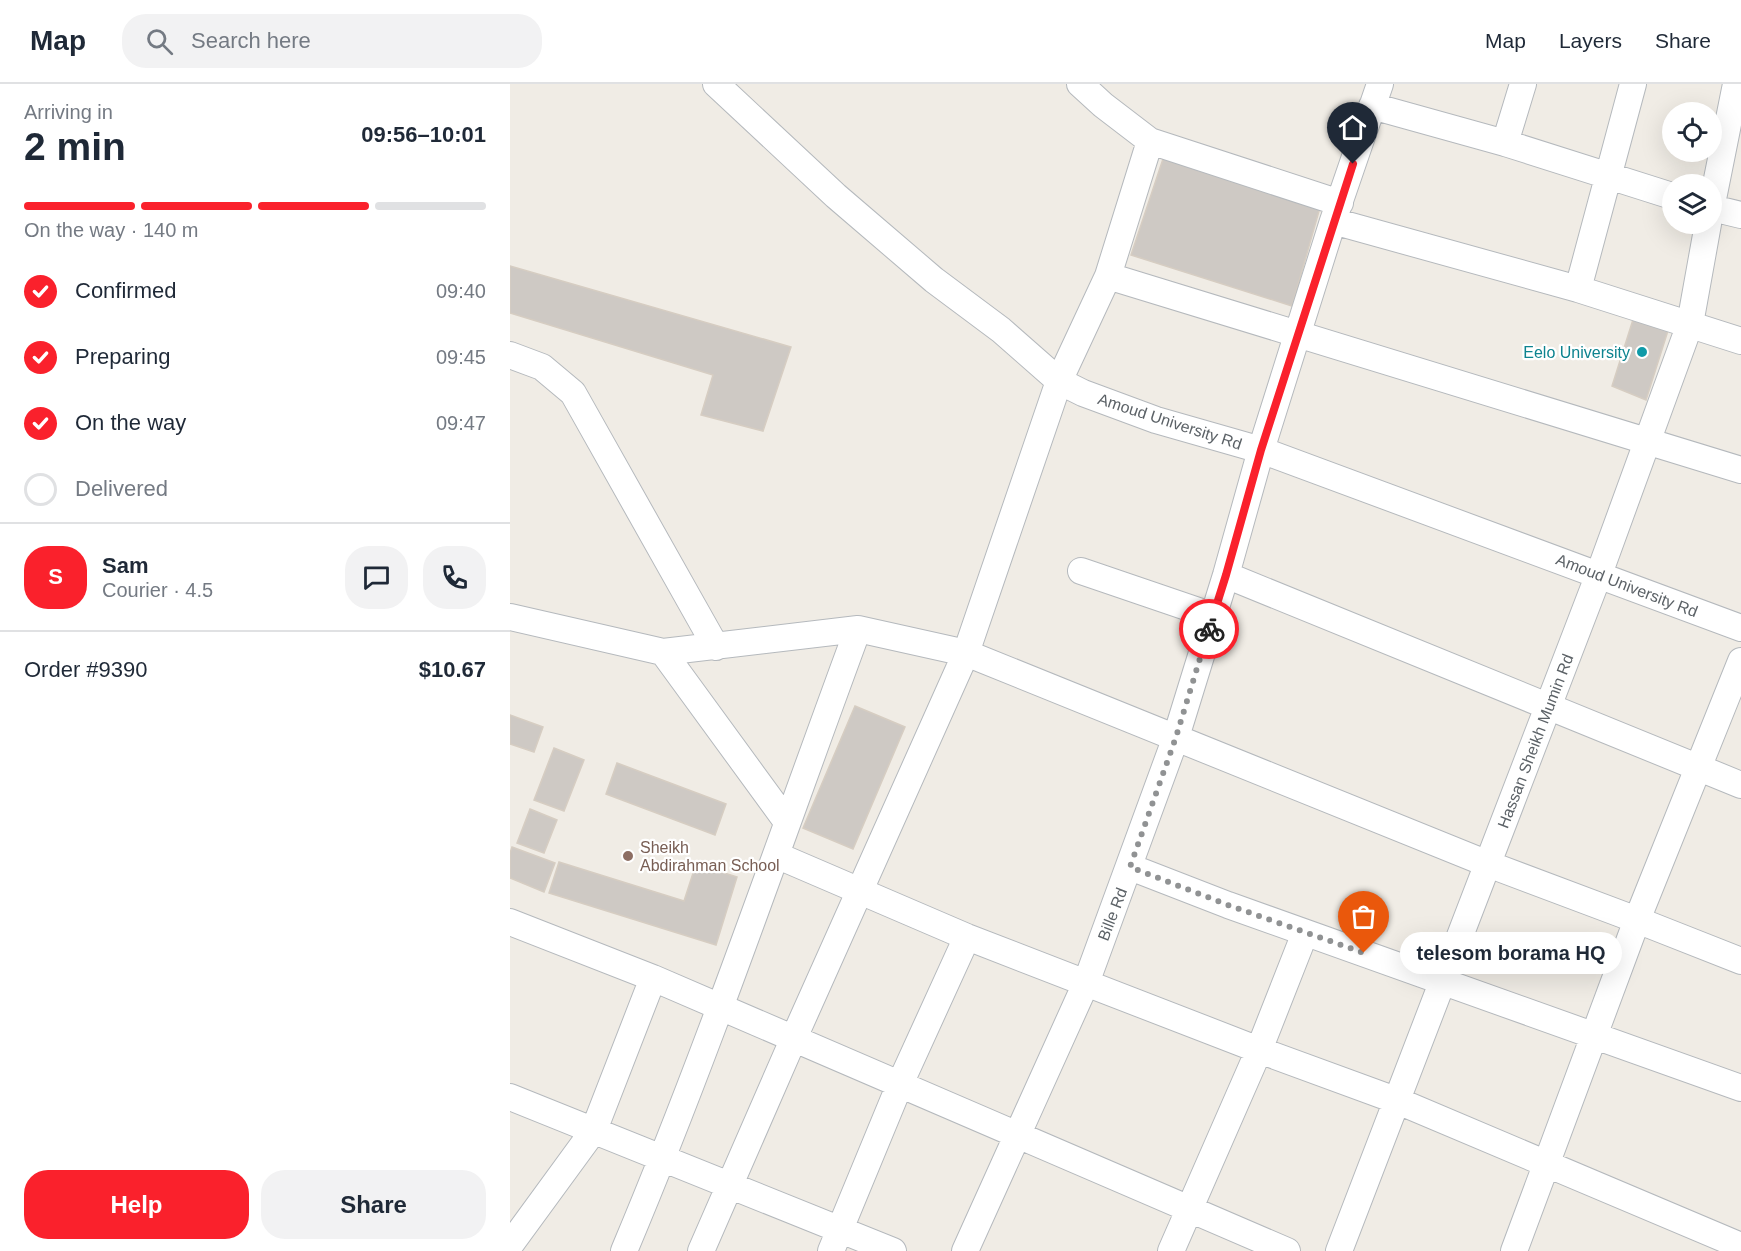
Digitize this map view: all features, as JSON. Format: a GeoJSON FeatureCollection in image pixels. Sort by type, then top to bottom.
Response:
{"type":"FeatureCollection","features":[{"type":"Feature","properties":{"kind":"street","name":"Amoud University Rd"},"geometry":{"type":"LineString","coordinates":[[716,84],[845,204],[934,280],[1001,330],[1059,381],[1083,393],[1156,420],[1261,450],[1741,628]]}},
{"type":"Feature","properties":{"kind":"street"},"geometry":{"type":"LineString","coordinates":[[1080,84],[1150,141],[1337,212],[1741,340]]}},
{"type":"Feature","properties":{"kind":"street"},"geometry":{"type":"LineString","coordinates":[[1505,143],[1523,84]]}},
{"type":"Feature","properties":{"kind":"street"},"geometry":{"type":"LineString","coordinates":[[1578,289],[1633,84]]}},
{"type":"Feature","properties":{"kind":"street"},"geometry":{"type":"LineString","coordinates":[[1718,174],[1736,84]]}},
{"type":"Feature","properties":{"kind":"street"},"geometry":{"type":"LineString","coordinates":[[1376,95],[1505,143],[1662,193]]}},
{"type":"Feature","properties":{"kind":"street","name":"Bille Rd"},"geometry":{"type":"LineString","coordinates":[[965,1251],[1086,983],[1130,867],[1176,737],[1226,575],[1261,450],[1376,95]]}},
{"type":"Feature","properties":{"kind":"street"},"geometry":{"type":"LineString","coordinates":[[701,1251],[966,653],[1059,381],[1108,276],[1150,141]]}},
{"type":"Feature","properties":{"kind":"street"},"geometry":{"type":"LineString","coordinates":[[1722,209],[1741,215]]}},
{"type":"Feature","properties":{"kind":"street","name":"Hassan Sheikh Mumin Rd"},"geometry":{"type":"LineString","coordinates":[[1339,1251],[1648,441],[1690,324],[1706,234]]}},
{"type":"Feature","properties":{"kind":"street"},"geometry":{"type":"LineString","coordinates":[[1108,276],[1741,470]]}},
{"type":"Feature","properties":{"kind":"street"},"geometry":{"type":"LineString","coordinates":[[510,355],[542,367],[573,393],[716,647]]}},
{"type":"Feature","properties":{"kind":"street"},"geometry":{"type":"LineString","coordinates":[[1081,571],[1213,616]]}},
{"type":"Feature","properties":{"kind":"street"},"geometry":{"type":"LineString","coordinates":[[1226,575],[1741,784]]}},
{"type":"Feature","properties":{"kind":"street"},"geometry":{"type":"LineString","coordinates":[[510,617],[663,652],[858,629],[966,653],[1488,864],[1741,961]]}},
{"type":"Feature","properties":{"kind":"street"},"geometry":{"type":"LineString","coordinates":[[624,1251],[662,1160],[858,629]]}},
{"type":"Feature","properties":{"kind":"street"},"geometry":{"type":"LineString","coordinates":[[663,652],[787,822]]}},
{"type":"Feature","properties":{"kind":"street"},"geometry":{"type":"LineString","coordinates":[[1514,1251],[1637,920],[1741,661]]}},
{"type":"Feature","properties":{"kind":"street"},"geometry":{"type":"LineString","coordinates":[[776,855],[967,937],[1398,1101],[1741,1246]]}},
{"type":"Feature","properties":{"kind":"street"},"geometry":{"type":"LineString","coordinates":[[1130,867],[1305,933],[1741,1088]]}},
{"type":"Feature","properties":{"kind":"street"},"geometry":{"type":"LineString","coordinates":[[510,922],[653,978],[1287,1251]]}},
{"type":"Feature","properties":{"kind":"street"},"geometry":{"type":"LineString","coordinates":[[1171,1251],[1259,1050],[1305,933]]}},
{"type":"Feature","properties":{"kind":"street"},"geometry":{"type":"LineString","coordinates":[[836,1241],[900,1084],[967,937]]}},
{"type":"Feature","properties":{"kind":"street"},"geometry":{"type":"LineString","coordinates":[[510,1245],[594,1130],[653,978]]}},
{"type":"Feature","properties":{"kind":"street"},"geometry":{"type":"LineString","coordinates":[[510,1097],[730,1187],[836,1241],[893,1251]]}},
{"type":"Feature","properties":{"kind":"building"},"geometry":{"type":"Polygon","coordinates":[[[1166,150],[1323,197],[1292,306],[1131,255],[1166,150]]]}},
{"type":"Feature","properties":{"kind":"building"},"geometry":{"type":"Polygon","coordinates":[[[510,266],[791,347],[763,431],[701,415],[713,375],[510,313],[510,266]]]}},
{"type":"Feature","properties":{"kind":"building","name":"Eelo University"},"geometry":{"type":"Polygon","coordinates":[[[1637,307],[1672,318],[1646,400],[1612,386],[1637,307]]]}},
{"type":"Feature","properties":{"kind":"building"},"geometry":{"type":"Polygon","coordinates":[[[855,706],[905,727],[853,849],[803,828],[855,706]]]}},
{"type":"Feature","properties":{"kind":"building"},"geometry":{"type":"Polygon","coordinates":[[[510,715],[543,727],[534,752],[510,744],[510,715]]]}},
{"type":"Feature","properties":{"kind":"building"},"geometry":{"type":"Polygon","coordinates":[[[554,748],[584,760],[564,811],[534,800],[554,748]]]}},
{"type":"Feature","properties":{"kind":"building"},"geometry":{"type":"Polygon","coordinates":[[[617,763],[726,804],[715,835],[606,794],[617,763]]]}},
{"type":"Feature","properties":{"kind":"building"},"geometry":{"type":"Polygon","coordinates":[[[530,809],[557,820],[544,853],[517,843],[530,809]]]}},
{"type":"Feature","properties":{"kind":"building"},"geometry":{"type":"Polygon","coordinates":[[[512,847],[555,863],[544,892],[510,878],[512,847]]]}},
{"type":"Feature","properties":{"kind":"building"},"geometry":{"type":"Polygon","coordinates":[[[559,862],[684,901],[696,864],[737,877],[716,945],[549,893],[559,862]]]}},
{"type":"Feature","properties":{"kind":"way so far"},"geometry":{"type":"LineString","coordinates":[[1209,629],[1176,737],[1130,867],[1228,905],[1364,953]]}},
{"type":"Feature","properties":{"kind":"place","name":"Eelo University"},"geometry":{"type":"Point","coordinates":[1642,352]}},
{"type":"Feature","properties":{"kind":"place","name":"Sheikh Abdirahman School"},"geometry":{"type":"Point","coordinates":[628,856]}},
{"type":"Feature","properties":{"kind":"place","name":"telesom borama HQ"},"geometry":{"type":"Point","coordinates":[1364,953]}},
{"type":"Feature","properties":{"kind":"route"},"geometry":{"type":"LineString","coordinates":[[1209,629],[1261,450],[1353,164]]}}]}
